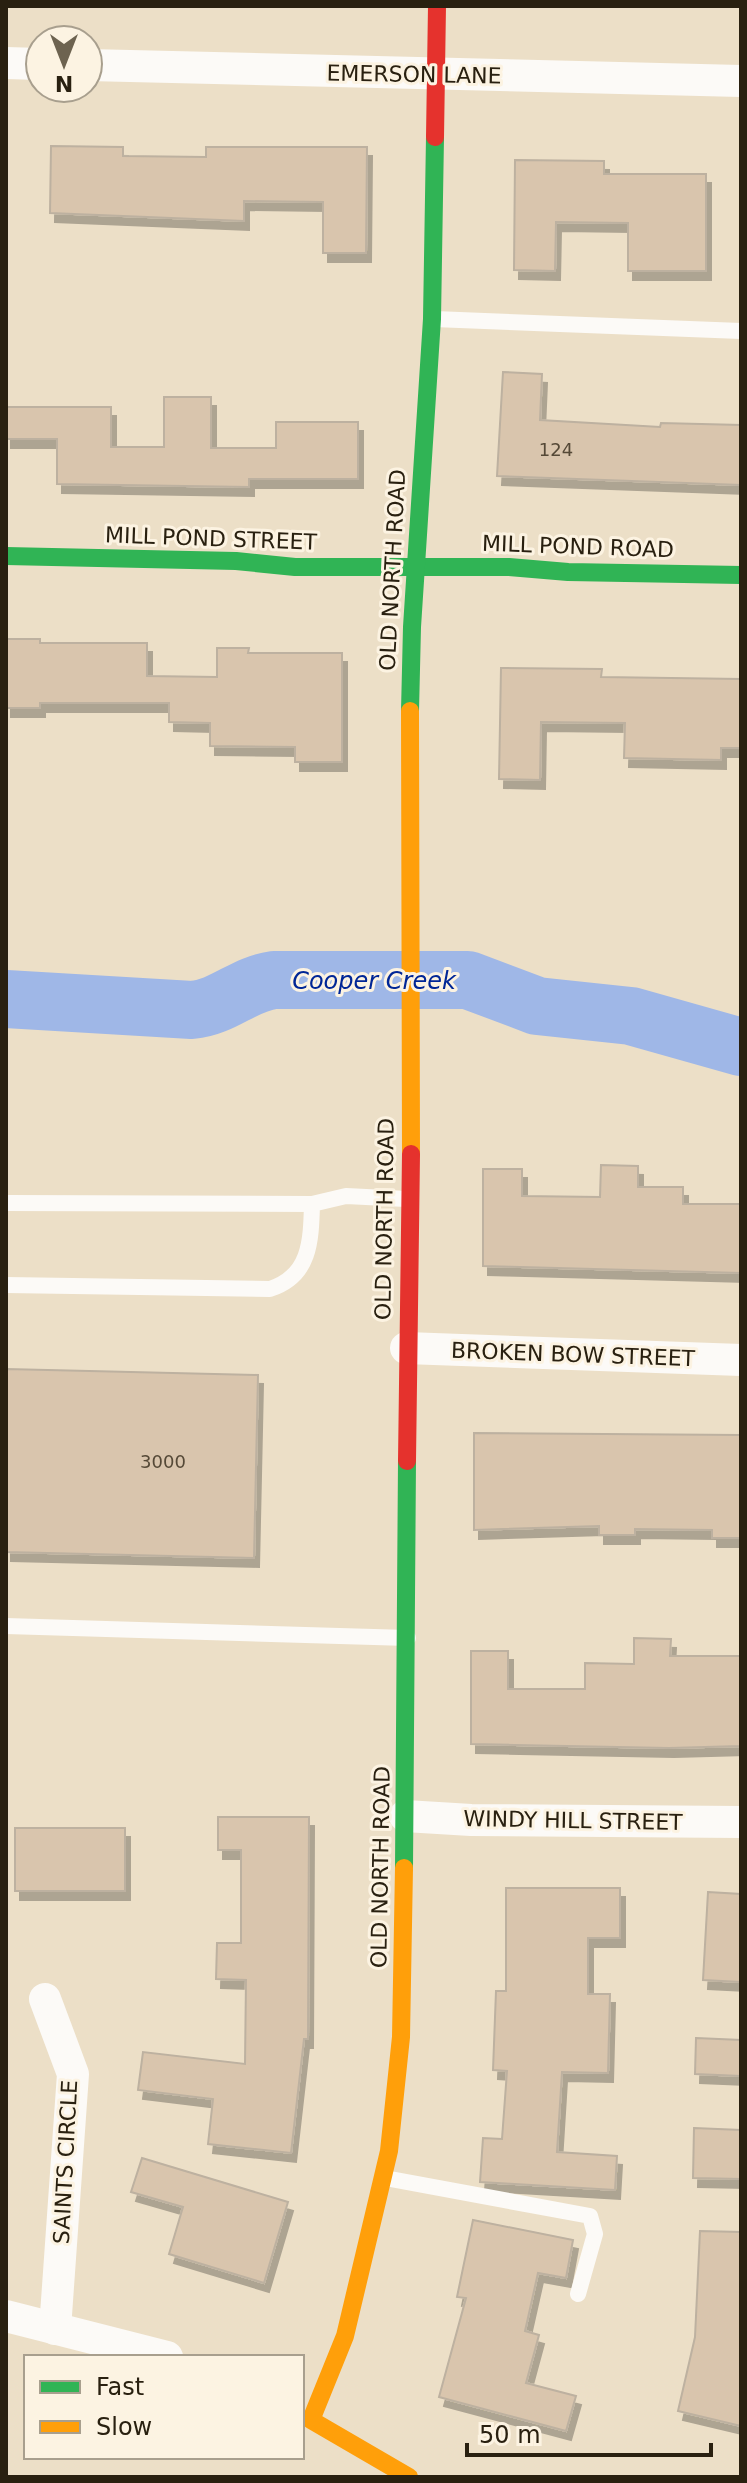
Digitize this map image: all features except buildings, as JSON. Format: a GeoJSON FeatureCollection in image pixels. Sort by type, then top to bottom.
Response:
{"type":"FeatureCollection","features":[{"type":"Feature","properties":{"kind":"street","name":"OLD NORTH ROAD"},"geometry":{"type":"LineString","coordinates":[[306,2418],[345,2336],[383,2178],[401,2037],[408,1638],[406,1348],[413,1052],[409,786],[413,567],[432,319],[437,6]]}},
{"type":"Feature","properties":{"kind":"street","name":"EMERSON LANE"},"geometry":{"type":"LineString","coordinates":[[104,65],[741,81]]}},
{"type":"Feature","properties":{"kind":"street","name":"MILL POND STREET"},"geometry":{"type":"LineString","coordinates":[[6,556],[236,561],[295,567],[413,567]]}},
{"type":"Feature","properties":{"kind":"street","name":"MILL POND ROAD"},"geometry":{"type":"LineString","coordinates":[[413,567],[741,575]]}},
{"type":"Feature","properties":{"kind":"street","name":"BROKEN BOW STREET"},"geometry":{"type":"LineString","coordinates":[[406,1348],[741,1360]]}},
{"type":"Feature","properties":{"kind":"street","name":"WINDY HILL STREET"},"geometry":{"type":"LineString","coordinates":[[405,1816],[471,1820],[741,1822]]}},
{"type":"Feature","properties":{"kind":"street","name":"SAINTS CIRCLE"},"geometry":{"type":"LineString","coordinates":[[45,1999],[73,2074],[55,2329]]}},
{"type":"Feature","properties":{"kind":"street"},"geometry":{"type":"LineString","coordinates":[[6,2316],[159,2355]]}},
{"type":"Feature","properties":{"kind":"street"},"geometry":{"type":"LineString","coordinates":[[306,2418],[409,2477]]}},
{"type":"Feature","properties":{"kind":"lane"},"geometry":{"type":"LineString","coordinates":[[432,319],[741,331]]}},
{"type":"Feature","properties":{"kind":"lane"},"geometry":{"type":"LineString","coordinates":[[6,1203],[312,1204],[346,1196],[408,1199]]}},
{"type":"Feature","properties":{"kind":"lane"},"geometry":{"type":"LineString","coordinates":[[6,1285],[270,1289],[289,1283],[299,1274],[312,1229],[312,1204]]}},
{"type":"Feature","properties":{"kind":"lane"},"geometry":{"type":"LineString","coordinates":[[6,1626],[408,1638]]}},
{"type":"Feature","properties":{"kind":"lane"},"geometry":{"type":"LineString","coordinates":[[383,2178],[590,2216],[595,2234],[578,2294]]}},
{"type":"Feature","properties":{"kind":"waterway","name":"Cooper Creek"},"geometry":{"type":"LineString","coordinates":[[6,999],[192,1010],[214,1005],[253,986],[274,980],[468,980],[537,1006],[631,1016],[741,1047]]}},
{"type":"Feature","properties":{"kind":"traffic: fast"},"geometry":{"type":"LineString","coordinates":[[410,711],[412,627],[432,319],[435,137]]}},
{"type":"Feature","properties":{"kind":"traffic: fast"},"geometry":{"type":"LineString","coordinates":[[6,556],[236,561],[295,567],[509,567],[568,572],[741,575]]}},
{"type":"Feature","properties":{"kind":"traffic: fast"},"geometry":{"type":"LineString","coordinates":[[404,1868],[407,1461]]}},
{"type":"Feature","properties":{"kind":"traffic: slow"},"geometry":{"type":"LineString","coordinates":[[410,711],[411,1154]]}},
{"type":"Feature","properties":{"kind":"traffic: slow"},"geometry":{"type":"LineString","coordinates":[[404,1868],[401,2037],[389,2151],[345,2336],[311,2420],[409,2477]]}},
{"type":"Feature","properties":{"kind":"traffic: jam"},"geometry":{"type":"LineString","coordinates":[[435,137],[437,6]]}},
{"type":"Feature","properties":{"kind":"traffic: jam"},"geometry":{"type":"LineString","coordinates":[[407,1461],[411,1154]]}}]}
